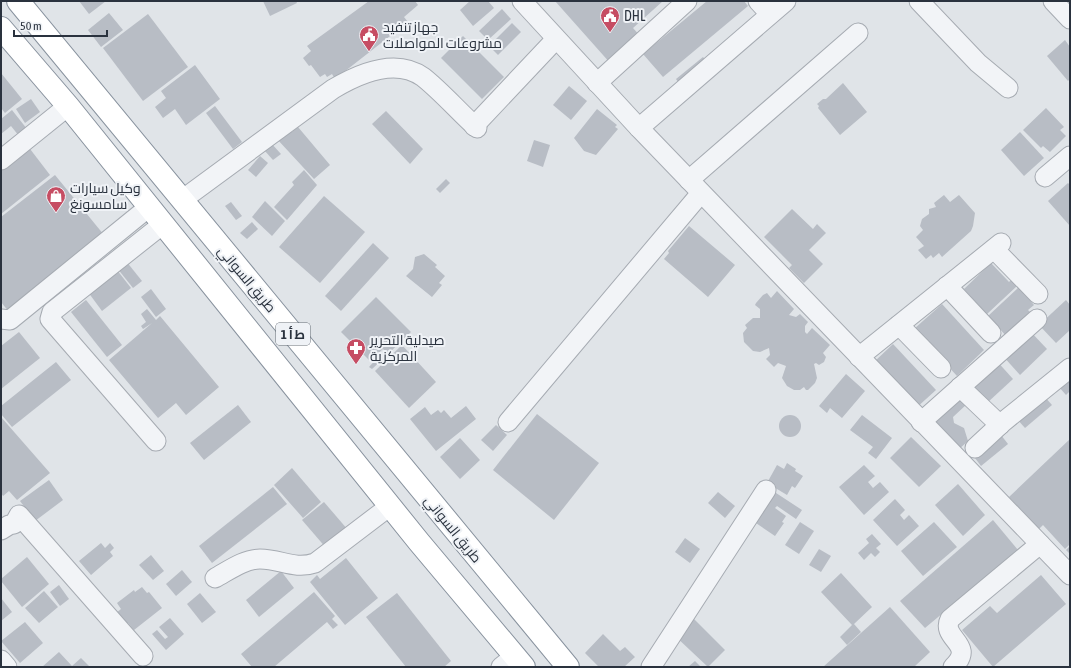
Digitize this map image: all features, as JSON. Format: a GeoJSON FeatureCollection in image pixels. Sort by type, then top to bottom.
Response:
{"type":"FeatureCollection","features":[{"type":"Feature","properties":{"kind":"highway","name":"طريق السواني"},"geometry":{"type":"LineString","coordinates":[[18,1],[568,667]]}},
{"type":"Feature","properties":{"kind":"highway","name":"ط أ 1"},"geometry":{"type":"LineString","coordinates":[[1,28],[68,106],[390,506],[513,663]]}},
{"type":"Feature","properties":{"kind":"street"},"geometry":{"type":"LineString","coordinates":[[522,1],[639,128],[1070,575]]}},
{"type":"Feature","properties":{"kind":"street"},"geometry":{"type":"LineString","coordinates":[[597,83],[687,1]]}},
{"type":"Feature","properties":{"kind":"street"},"geometry":{"type":"LineString","coordinates":[[639,128],[764,8],[786,1]]}},
{"type":"Feature","properties":{"kind":"street"},"geometry":{"type":"LineString","coordinates":[[919,1],[978,63],[1008,88]]}},
{"type":"Feature","properties":{"kind":"street"},"geometry":{"type":"LineString","coordinates":[[1053,1],[1070,19]]}},
{"type":"Feature","properties":{"kind":"street"},"geometry":{"type":"LineString","coordinates":[[508,422],[695,186],[858,33]]}},
{"type":"Feature","properties":{"kind":"street"},"geometry":{"type":"LineString","coordinates":[[182,200],[333,89],[356,76],[383,69],[395,68],[406,70],[422,76],[475,127],[556,39]]}},
{"type":"Feature","properties":{"kind":"street"},"geometry":{"type":"LineString","coordinates":[[1,160],[68,106]]}},
{"type":"Feature","properties":{"kind":"street"},"geometry":{"type":"LineString","coordinates":[[1045,177],[1070,156]]}},
{"type":"Feature","properties":{"kind":"street"},"geometry":{"type":"LineString","coordinates":[[1,319],[10,320],[149,207]]}},
{"type":"Feature","properties":{"kind":"street"},"geometry":{"type":"LineString","coordinates":[[156,441],[50,319],[52,312],[163,224]]}},
{"type":"Feature","properties":{"kind":"street"},"geometry":{"type":"LineString","coordinates":[[859,357],[998,246],[1038,294]]}},
{"type":"Feature","properties":{"kind":"street"},"geometry":{"type":"LineString","coordinates":[[947,286],[991,333]]}},
{"type":"Feature","properties":{"kind":"street"},"geometry":{"type":"LineString","coordinates":[[921,422],[1037,319]]}},
{"type":"Feature","properties":{"kind":"street"},"geometry":{"type":"LineString","coordinates":[[899,325],[941,368]]}},
{"type":"Feature","properties":{"kind":"street"},"geometry":{"type":"LineString","coordinates":[[975,448],[1000,425],[1070,368]]}},
{"type":"Feature","properties":{"kind":"street"},"geometry":{"type":"LineString","coordinates":[[960,387],[1000,425]]}},
{"type":"Feature","properties":{"kind":"street"},"geometry":{"type":"LineString","coordinates":[[651,667],[766,490]]}},
{"type":"Feature","properties":{"kind":"street"},"geometry":{"type":"LineString","coordinates":[[215,578],[249,560],[261,559],[304,566],[315,563],[390,506]]}},
{"type":"Feature","properties":{"kind":"street"},"geometry":{"type":"LineString","coordinates":[[1,530],[8,525],[14,524],[19,515],[143,656]]}},
{"type":"Feature","properties":{"kind":"street"},"geometry":{"type":"LineString","coordinates":[[953,667],[962,655],[961,648],[948,630],[947,624],[950,619],[1040,544]]}},
{"type":"Feature","properties":{"kind":"street"},"geometry":{"type":"LineString","coordinates":[[1,660],[7,667]]}},
{"type":"Feature","properties":{"kind":"building"},"geometry":{"type":"Polygon","coordinates":[[[79,1],[106,1],[89,14],[79,1]]]}},
{"type":"Feature","properties":{"kind":"building"},"geometry":{"type":"Polygon","coordinates":[[[263,1],[296,1],[297,3],[270,16],[263,1]]]}},
{"type":"Feature","properties":{"kind":"building"},"geometry":{"type":"Polygon","coordinates":[[[369,1],[415,1],[418,5],[404,17],[408,22],[335,79],[332,74],[327,77],[325,74],[320,77],[311,65],[309,66],[303,58],[311,51],[307,46],[369,1]]]}},
{"type":"Feature","properties":{"kind":"building"},"geometry":{"type":"Polygon","coordinates":[[[470,1],[488,1],[494,8],[473,26],[460,10],[470,1]]]}},
{"type":"Feature","properties":{"kind":"building","name":"DHL"},"geometry":{"type":"Polygon","coordinates":[[[555,1],[663,1],[633,28],[641,37],[611,64],[555,1]]]}},
{"type":"Feature","properties":{"kind":"building"},"geometry":{"type":"Polygon","coordinates":[[[707,1],[744,1],[748,6],[663,77],[643,54],[707,1]]]}},
{"type":"Feature","properties":{"kind":"building"},"geometry":{"type":"Polygon","coordinates":[[[502,9],[511,19],[488,40],[479,31],[502,9]]]}},
{"type":"Feature","properties":{"kind":"building"},"geometry":{"type":"Polygon","coordinates":[[[109,13],[123,30],[101,47],[88,30],[109,13]]]}},
{"type":"Feature","properties":{"kind":"building"},"geometry":{"type":"Polygon","coordinates":[[[148,14],[188,67],[143,101],[103,48],[148,14]]]}},
{"type":"Feature","properties":{"kind":"building"},"geometry":{"type":"Polygon","coordinates":[[[512,23],[521,32],[498,55],[489,46],[512,23]]]}},
{"type":"Feature","properties":{"kind":"building"},"geometry":{"type":"Polygon","coordinates":[[[463,36],[504,77],[482,99],[441,58],[463,36]]]}},
{"type":"Feature","properties":{"kind":"building"},"geometry":{"type":"Polygon","coordinates":[[[1065,40],[1070,47],[1070,79],[1068,81],[1047,56],[1065,40]]]}},
{"type":"Feature","properties":{"kind":"building"},"geometry":{"type":"Polygon","coordinates":[[[703,57],[707,62],[680,85],[676,79],[703,57]]]}},
{"type":"Feature","properties":{"kind":"building"},"geometry":{"type":"Polygon","coordinates":[[[195,65],[220,99],[186,125],[175,109],[163,118],[155,107],[166,98],[161,91],[195,65]]]}},
{"type":"Feature","properties":{"kind":"building"},"geometry":{"type":"Polygon","coordinates":[[[1,73],[22,99],[5,113],[1,108],[1,73]]]}},
{"type":"Feature","properties":{"kind":"building"},"geometry":{"type":"Polygon","coordinates":[[[843,83],[867,112],[840,135],[818,108],[819,106],[817,104],[823,99],[826,99],[843,83]]]}},
{"type":"Feature","properties":{"kind":"building"},"geometry":{"type":"Polygon","coordinates":[[[569,86],[587,101],[571,120],[553,105],[569,86]]]}},
{"type":"Feature","properties":{"kind":"building"},"geometry":{"type":"Polygon","coordinates":[[[31,99],[40,112],[25,123],[16,109],[31,99]]]}},
{"type":"Feature","properties":{"kind":"building"},"geometry":{"type":"Polygon","coordinates":[[[215,106],[242,142],[233,149],[206,113],[215,106]]]}},
{"type":"Feature","properties":{"kind":"building"},"geometry":{"type":"Polygon","coordinates":[[[1046,108],[1064,127],[1060,130],[1066,136],[1050,152],[1043,146],[1041,148],[1023,130],[1046,108]]]}},
{"type":"Feature","properties":{"kind":"building"},"geometry":{"type":"Polygon","coordinates":[[[597,109],[617,125],[615,127],[618,129],[596,155],[584,151],[574,138],[597,109]]]}},
{"type":"Feature","properties":{"kind":"building"},"geometry":{"type":"Polygon","coordinates":[[[12,110],[27,129],[19,136],[11,126],[1,134],[1,119],[12,110]]]}},
{"type":"Feature","properties":{"kind":"building"},"geometry":{"type":"Polygon","coordinates":[[[386,111],[423,149],[410,164],[372,124],[386,111]]]}},
{"type":"Feature","properties":{"kind":"building"},"geometry":{"type":"Polygon","coordinates":[[[298,127],[330,165],[314,179],[277,139],[289,129],[292,132],[298,127]]]}},
{"type":"Feature","properties":{"kind":"building"},"geometry":{"type":"Polygon","coordinates":[[[1020,132],[1044,158],[1024,176],[1001,150],[1020,132]]]}},
{"type":"Feature","properties":{"kind":"building"},"geometry":{"type":"Polygon","coordinates":[[[534,140],[550,145],[543,167],[527,161],[534,140]]]}},
{"type":"Feature","properties":{"kind":"building"},"geometry":{"type":"Polygon","coordinates":[[[271,143],[281,154],[273,160],[264,150],[271,143]]]}},
{"type":"Feature","properties":{"kind":"building"},"geometry":{"type":"Polygon","coordinates":[[[27,145],[50,175],[1,214],[1,166],[27,145]]]}},
{"type":"Feature","properties":{"kind":"building"},"geometry":{"type":"Polygon","coordinates":[[[260,156],[268,163],[256,177],[248,170],[260,156]]]}},
{"type":"Feature","properties":{"kind":"building"},"geometry":{"type":"Polygon","coordinates":[[[304,170],[317,185],[287,220],[274,207],[294,185],[292,182],[304,170]]]}},
{"type":"Feature","properties":{"kind":"building"},"geometry":{"type":"Polygon","coordinates":[[[55,175],[104,235],[9,312],[1,302],[1,217],[55,175]]]}},
{"type":"Feature","properties":{"kind":"building"},"geometry":{"type":"Polygon","coordinates":[[[446,179],[450,183],[440,193],[436,189],[446,179]]]}},
{"type":"Feature","properties":{"kind":"building"},"geometry":{"type":"Polygon","coordinates":[[[1068,183],[1070,185],[1070,226],[1048,201],[1068,183]]]}},
{"type":"Feature","properties":{"kind":"building"},"geometry":{"type":"Polygon","coordinates":[[[944,195],[950,202],[959,195],[975,213],[973,226],[971,231],[942,257],[939,253],[933,258],[931,255],[926,259],[918,250],[924,246],[916,237],[923,230],[920,226],[922,219],[929,214],[929,209],[936,207],[934,203],[944,195]]]}},
{"type":"Feature","properties":{"kind":"building"},"geometry":{"type":"Polygon","coordinates":[[[324,196],[365,232],[320,283],[279,247],[324,196]]]}},
{"type":"Feature","properties":{"kind":"building"},"geometry":{"type":"Polygon","coordinates":[[[265,201],[285,221],[272,236],[252,217],[265,201]]]}},
{"type":"Feature","properties":{"kind":"building"},"geometry":{"type":"Polygon","coordinates":[[[231,202],[242,216],[236,220],[225,206],[231,202]]]}},
{"type":"Feature","properties":{"kind":"building"},"geometry":{"type":"Polygon","coordinates":[[[792,209],[813,229],[817,224],[826,233],[809,250],[823,264],[804,283],[789,268],[792,265],[764,237],[792,209]]]}},
{"type":"Feature","properties":{"kind":"building"},"geometry":{"type":"Polygon","coordinates":[[[252,222],[258,229],[247,239],[240,233],[252,222]]]}},
{"type":"Feature","properties":{"kind":"building"},"geometry":{"type":"Polygon","coordinates":[[[689,226],[735,265],[708,297],[664,259],[669,253],[668,251],[689,226]]]}},
{"type":"Feature","properties":{"kind":"building"},"geometry":{"type":"Polygon","coordinates":[[[373,243],[389,258],[341,311],[325,296],[373,243]]]}},
{"type":"Feature","properties":{"kind":"building"},"geometry":{"type":"Polygon","coordinates":[[[424,254],[437,265],[435,267],[445,276],[439,283],[442,285],[432,297],[406,276],[413,269],[415,257],[424,254]]]}},
{"type":"Feature","properties":{"kind":"building"},"geometry":{"type":"Polygon","coordinates":[[[126,261],[142,281],[133,288],[117,268],[126,261]]]}},
{"type":"Feature","properties":{"kind":"building"},"geometry":{"type":"Polygon","coordinates":[[[991,263],[1009,282],[1011,280],[1017,286],[987,314],[964,289],[991,263]]]}},
{"type":"Feature","properties":{"kind":"building"},"geometry":{"type":"Polygon","coordinates":[[[117,270],[131,288],[102,311],[88,292],[117,270]]]}},
{"type":"Feature","properties":{"kind":"building"},"geometry":{"type":"Polygon","coordinates":[[[1019,287],[1034,305],[1028,310],[1032,314],[1007,337],[988,316],[1019,287]]]}},
{"type":"Feature","properties":{"kind":"building"},"geometry":{"type":"Polygon","coordinates":[[[151,289],[166,309],[156,317],[141,297],[151,289]]]}},
{"type":"Feature","properties":{"kind":"building"},"geometry":{"type":"Polygon","coordinates":[[[777,291],[794,309],[789,315],[796,317],[800,314],[808,322],[805,326],[805,332],[807,334],[812,328],[830,345],[823,353],[826,357],[824,362],[819,365],[816,363],[814,364],[817,378],[815,383],[808,390],[804,387],[800,390],[794,390],[787,386],[782,378],[786,366],[778,363],[774,367],[766,359],[770,355],[769,348],[760,352],[753,351],[744,342],[743,333],[747,328],[745,325],[753,318],[760,318],[760,309],[755,305],[756,303],[763,295],[767,293],[771,298],[777,291]]]}},
{"type":"Feature","properties":{"kind":"building"},"geometry":{"type":"Polygon","coordinates":[[[376,297],[411,332],[388,354],[383,349],[370,361],[341,332],[376,297]]]}},
{"type":"Feature","properties":{"kind":"building"},"geometry":{"type":"Polygon","coordinates":[[[86,300],[122,345],[107,357],[71,312],[86,300]]]}},
{"type":"Feature","properties":{"kind":"building"},"geometry":{"type":"Polygon","coordinates":[[[1066,300],[1070,305],[1070,330],[1056,343],[1039,325],[1066,300]]]}},
{"type":"Feature","properties":{"kind":"building"},"geometry":{"type":"Polygon","coordinates":[[[942,304],[984,350],[957,376],[914,329],[942,304]]]}},
{"type":"Feature","properties":{"kind":"building"},"geometry":{"type":"Polygon","coordinates":[[[147,309],[156,320],[160,316],[219,387],[186,415],[176,403],[158,418],[109,360],[152,323],[143,329],[141,326],[146,322],[141,314],[147,309]]]}},
{"type":"Feature","properties":{"kind":"building"},"geometry":{"type":"Polygon","coordinates":[[[1029,330],[1047,349],[1020,375],[1002,355],[1029,330]]]}},
{"type":"Feature","properties":{"kind":"building"},"geometry":{"type":"Polygon","coordinates":[[[19,332],[40,358],[1,389],[1,346],[19,332]]]}},
{"type":"Feature","properties":{"kind":"building"},"geometry":{"type":"Polygon","coordinates":[[[893,344],[936,390],[915,409],[873,363],[893,344]]]}},
{"type":"Feature","properties":{"kind":"building"},"geometry":{"type":"Polygon","coordinates":[[[402,345],[436,382],[409,408],[375,371],[402,345]]]}},
{"type":"Feature","properties":{"kind":"building"},"geometry":{"type":"Polygon","coordinates":[[[380,355],[383,359],[372,369],[369,367],[380,355]]]}},
{"type":"Feature","properties":{"kind":"building"},"geometry":{"type":"Polygon","coordinates":[[[995,359],[1013,379],[987,403],[969,383],[995,359]]]}},
{"type":"Feature","properties":{"kind":"building"},"geometry":{"type":"Polygon","coordinates":[[[56,362],[71,380],[12,427],[1,414],[1,406],[56,362]]]}},
{"type":"Feature","properties":{"kind":"building"},"geometry":{"type":"Polygon","coordinates":[[[846,374],[865,391],[842,418],[830,408],[827,413],[819,406],[846,374]]]}},
{"type":"Feature","properties":{"kind":"building"},"geometry":{"type":"Polygon","coordinates":[[[1070,377],[1070,391],[1066,395],[1059,387],[1070,377]]]}},
{"type":"Feature","properties":{"kind":"building"},"geometry":{"type":"Polygon","coordinates":[[[960,395],[967,404],[953,417],[954,423],[964,428],[968,441],[958,450],[932,421],[960,395]]]}},
{"type":"Feature","properties":{"kind":"building"},"geometry":{"type":"Polygon","coordinates":[[[1044,396],[1052,405],[1025,428],[1017,419],[1044,396]]]}},
{"type":"Feature","properties":{"kind":"building"},"geometry":{"type":"Polygon","coordinates":[[[238,405],[251,422],[204,460],[190,443],[238,405]]]}},
{"type":"Feature","properties":{"kind":"building"},"geometry":{"type":"Polygon","coordinates":[[[466,406],[476,419],[436,451],[410,419],[425,407],[431,415],[438,410],[441,413],[444,410],[451,418],[466,406]]]}},
{"type":"Feature","properties":{"kind":"building"},"geometry":{"type":"Polygon","coordinates":[[[537,414],[599,463],[554,520],[493,470],[537,414]]]}},
{"type":"Feature","properties":{"kind":"building"},"geometry":{"type":"Polygon","coordinates":[[[790,415],[798,418],[801,426],[798,434],[790,437],[782,434],[779,426],[782,418],[790,415]]]}},
{"type":"Feature","properties":{"kind":"building"},"geometry":{"type":"Polygon","coordinates":[[[862,415],[892,438],[876,459],[868,453],[873,447],[850,430],[862,415]]]}},
{"type":"Feature","properties":{"kind":"building"},"geometry":{"type":"Polygon","coordinates":[[[1,417],[50,473],[17,500],[9,491],[3,496],[1,493],[1,417]]]}},
{"type":"Feature","properties":{"kind":"building"},"geometry":{"type":"Polygon","coordinates":[[[496,425],[507,435],[493,451],[481,440],[496,425]]]}},
{"type":"Feature","properties":{"kind":"building"},"geometry":{"type":"Polygon","coordinates":[[[1001,435],[1008,444],[981,466],[975,458],[1001,435]]]}},
{"type":"Feature","properties":{"kind":"building"},"geometry":{"type":"Polygon","coordinates":[[[911,437],[941,466],[919,487],[890,458],[911,437]]]}},
{"type":"Feature","properties":{"kind":"building"},"geometry":{"type":"Polygon","coordinates":[[[460,438],[480,460],[460,479],[440,457],[460,438]]]}},
{"type":"Feature","properties":{"kind":"building"},"geometry":{"type":"Polygon","coordinates":[[[1070,439],[1070,544],[1065,549],[1043,525],[1039,529],[1009,497],[1070,439]]]}},
{"type":"Feature","properties":{"kind":"building"},"geometry":{"type":"Polygon","coordinates":[[[787,463],[803,476],[795,488],[792,486],[787,495],[767,483],[777,465],[784,469],[787,463]]]}},
{"type":"Feature","properties":{"kind":"building"},"geometry":{"type":"Polygon","coordinates":[[[864,465],[875,476],[868,482],[873,488],[880,482],[889,492],[864,515],[839,487],[864,465]]]}},
{"type":"Feature","properties":{"kind":"building"},"geometry":{"type":"Polygon","coordinates":[[[292,468],[321,502],[303,518],[274,485],[292,468]]]}},
{"type":"Feature","properties":{"kind":"building"},"geometry":{"type":"Polygon","coordinates":[[[49,480],[63,500],[35,521],[20,501],[49,480]]]}},
{"type":"Feature","properties":{"kind":"building"},"geometry":{"type":"Polygon","coordinates":[[[958,484],[985,515],[963,536],[935,505],[958,484]]]}},
{"type":"Feature","properties":{"kind":"building"},"geometry":{"type":"Polygon","coordinates":[[[273,487],[287,504],[212,563],[199,546],[273,487]]]}},
{"type":"Feature","properties":{"kind":"building"},"geometry":{"type":"Polygon","coordinates":[[[773,491],[802,510],[796,519],[777,506],[775,508],[786,516],[782,522],[784,523],[775,536],[753,521],[773,491]]]}},
{"type":"Feature","properties":{"kind":"building"},"geometry":{"type":"Polygon","coordinates":[[[718,492],[735,506],[725,518],[708,503],[718,492]]]}},
{"type":"Feature","properties":{"kind":"building"},"geometry":{"type":"Polygon","coordinates":[[[895,499],[905,510],[900,515],[904,520],[909,515],[919,526],[897,546],[873,520],[895,499]]]}},
{"type":"Feature","properties":{"kind":"building"},"geometry":{"type":"Polygon","coordinates":[[[324,502],[348,530],[327,549],[302,520],[324,502]]]}},
{"type":"Feature","properties":{"kind":"building"},"geometry":{"type":"Polygon","coordinates":[[[993,520],[1018,550],[925,628],[900,601],[993,520]]]}},
{"type":"Feature","properties":{"kind":"building"},"geometry":{"type":"Polygon","coordinates":[[[800,522],[814,531],[799,554],[785,545],[800,522]]]}},
{"type":"Feature","properties":{"kind":"building"},"geometry":{"type":"Polygon","coordinates":[[[934,522],[957,547],[923,576],[901,551],[934,522]]]}},
{"type":"Feature","properties":{"kind":"building"},"geometry":{"type":"Polygon","coordinates":[[[872,534],[881,544],[876,548],[880,552],[875,557],[871,553],[864,560],[858,553],[869,543],[866,539],[872,534]]]}},
{"type":"Feature","properties":{"kind":"building"},"geometry":{"type":"Polygon","coordinates":[[[685,538],[700,549],[690,563],[675,552],[685,538]]]}},
{"type":"Feature","properties":{"kind":"building"},"geometry":{"type":"Polygon","coordinates":[[[101,543],[105,548],[110,543],[114,548],[110,552],[113,556],[91,575],[79,561],[101,543]]]}},
{"type":"Feature","properties":{"kind":"building"},"geometry":{"type":"Polygon","coordinates":[[[1070,546],[1070,554],[1066,550],[1070,546]]]}},
{"type":"Feature","properties":{"kind":"building"},"geometry":{"type":"Polygon","coordinates":[[[819,549],[831,556],[821,572],[809,565],[819,549]]]}},
{"type":"Feature","properties":{"kind":"building"},"geometry":{"type":"Polygon","coordinates":[[[151,555],[164,571],[153,580],[139,565],[151,555]]]}},
{"type":"Feature","properties":{"kind":"building"},"geometry":{"type":"Polygon","coordinates":[[[27,557],[49,584],[22,607],[1,579],[27,557]]]}},
{"type":"Feature","properties":{"kind":"building"},"geometry":{"type":"Polygon","coordinates":[[[346,558],[378,598],[345,625],[310,582],[317,575],[320,579],[346,558]]]}},
{"type":"Feature","properties":{"kind":"building"},"geometry":{"type":"Polygon","coordinates":[[[182,570],[192,582],[176,596],[166,584],[182,570]]]}},
{"type":"Feature","properties":{"kind":"building"},"geometry":{"type":"Polygon","coordinates":[[[281,571],[294,588],[259,617],[246,600],[281,571]]]}},
{"type":"Feature","properties":{"kind":"building"},"geometry":{"type":"Polygon","coordinates":[[[841,573],[872,607],[854,624],[861,632],[847,645],[840,637],[852,625],[821,592],[841,573]]]}},
{"type":"Feature","properties":{"kind":"building"},"geometry":{"type":"Polygon","coordinates":[[[1041,575],[1066,604],[993,667],[962,630],[990,606],[997,613],[1041,575]]]}},
{"type":"Feature","properties":{"kind":"building"},"geometry":{"type":"Polygon","coordinates":[[[59,585],[69,599],[60,606],[50,592],[59,585]]]}},
{"type":"Feature","properties":{"kind":"building"},"geometry":{"type":"Polygon","coordinates":[[[142,587],[147,593],[149,592],[162,608],[134,630],[128,623],[126,625],[116,613],[121,609],[117,603],[134,590],[135,592],[142,587]]]}},
{"type":"Feature","properties":{"kind":"building"},"geometry":{"type":"Polygon","coordinates":[[[44,591],[58,607],[39,623],[25,608],[44,591]]]}},
{"type":"Feature","properties":{"kind":"building"},"geometry":{"type":"Polygon","coordinates":[[[314,592],[335,616],[332,619],[338,625],[333,629],[327,622],[274,667],[252,667],[241,654],[314,592]]]}},
{"type":"Feature","properties":{"kind":"building"},"geometry":{"type":"Polygon","coordinates":[[[200,593],[216,612],[202,623],[187,604],[200,593]]]}},
{"type":"Feature","properties":{"kind":"building"},"geometry":{"type":"Polygon","coordinates":[[[397,593],[451,661],[444,667],[406,667],[366,617],[397,593]]]}},
{"type":"Feature","properties":{"kind":"building"},"geometry":{"type":"Polygon","coordinates":[[[1,598],[12,612],[1,621],[1,598]]]}},
{"type":"Feature","properties":{"kind":"building"},"geometry":{"type":"Polygon","coordinates":[[[890,607],[930,652],[914,667],[823,667],[890,607]]]}},
{"type":"Feature","properties":{"kind":"building"},"geometry":{"type":"Polygon","coordinates":[[[692,617],[725,650],[708,667],[674,635],[692,617]]]}},
{"type":"Feature","properties":{"kind":"building"},"geometry":{"type":"Polygon","coordinates":[[[170,618],[184,634],[166,650],[152,634],[157,630],[165,639],[168,637],[159,627],[170,618]]]}},
{"type":"Feature","properties":{"kind":"building"},"geometry":{"type":"Polygon","coordinates":[[[25,622],[43,643],[20,663],[1,641],[25,622]]]}},
{"type":"Feature","properties":{"kind":"building"},"geometry":{"type":"Polygon","coordinates":[[[603,634],[620,651],[625,647],[635,657],[624,667],[599,667],[585,653],[603,634]]]}},
{"type":"Feature","properties":{"kind":"building"},"geometry":{"type":"Polygon","coordinates":[[[59,652],[72,666],[81,658],[89,666],[42,667],[59,652]]]}},
{"type":"Feature","properties":{"kind":"building"},"geometry":{"type":"Polygon","coordinates":[[[695,661],[701,667],[688,667],[695,661]]]}},
{"type":"Feature","properties":{"kind":"place","name":"DHL"},"geometry":{"type":"Point","coordinates":[610,33]}},
{"type":"Feature","properties":{"kind":"place","name":"جهاز تنفيد مشروعات المواصلات"},"geometry":{"type":"Point","coordinates":[369,52]}},
{"type":"Feature","properties":{"kind":"place","name":"وكيل سيارات سامسونغ"},"geometry":{"type":"Point","coordinates":[56,213]}},
{"type":"Feature","properties":{"kind":"place","name":"صيدلية التحرير المركزية"},"geometry":{"type":"Point","coordinates":[356,365]}}]}
